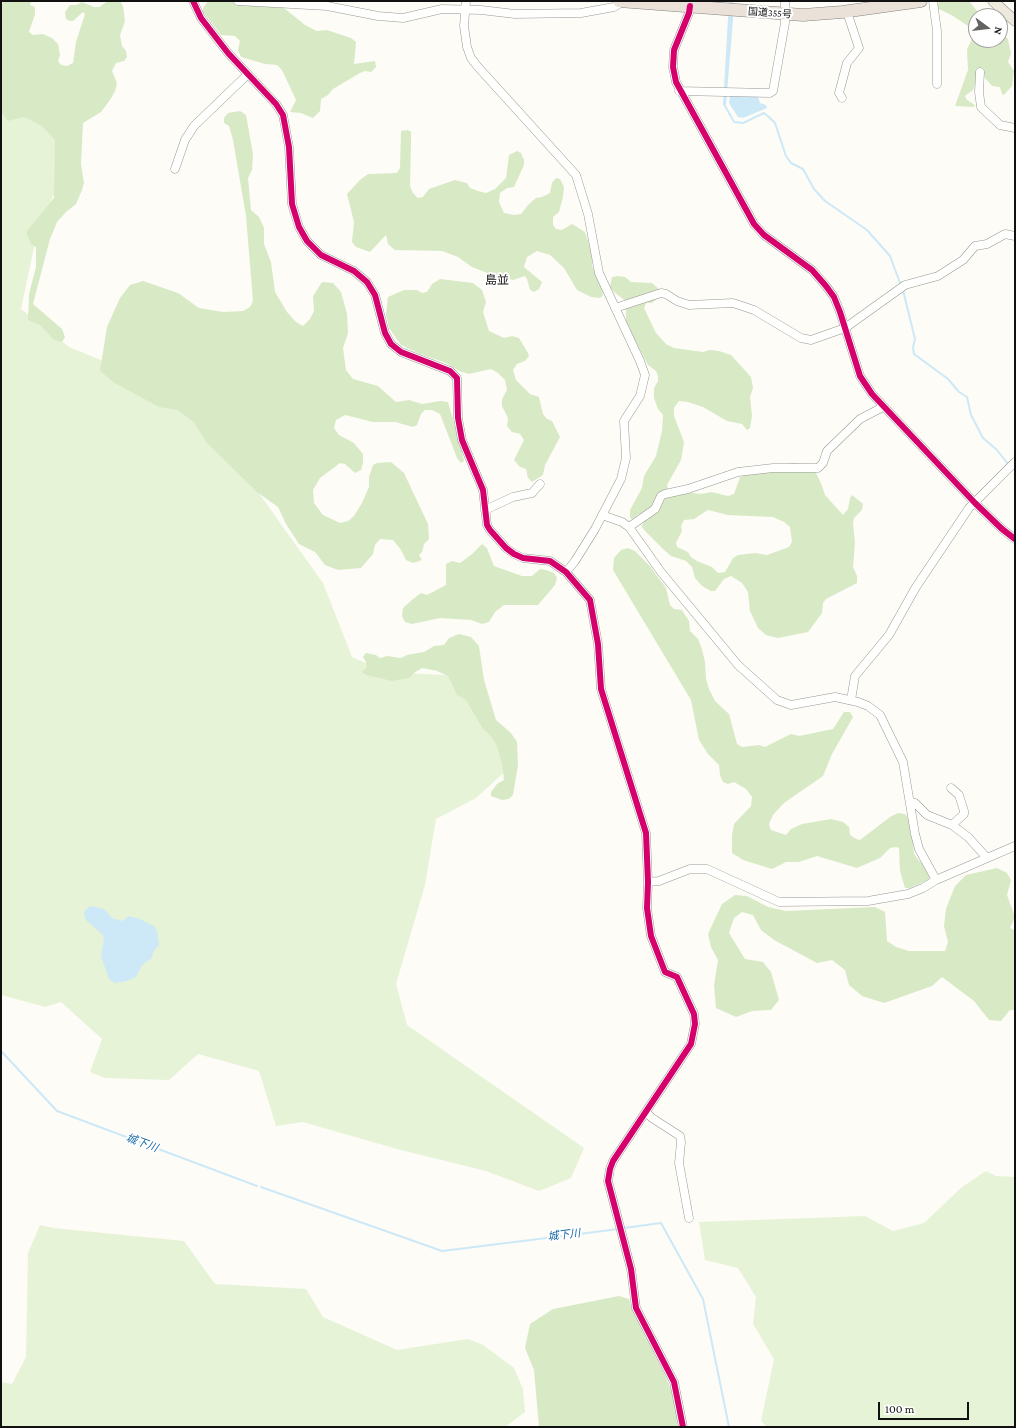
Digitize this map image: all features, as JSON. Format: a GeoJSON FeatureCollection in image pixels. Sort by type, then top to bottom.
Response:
{"type":"FeatureCollection","features":[{"type":"Feature","properties":{"kind":"highway","name":"国道355号"},"geometry":{"type":"LineString","coordinates":[[620,1],[813,15],[851,8],[921,1]]}},
{"type":"Feature","properties":{"kind":"main road"},"geometry":{"type":"LineString","coordinates":[[993,1],[1015,21]]}},
{"type":"Feature","properties":{"kind":"street"},"geometry":{"type":"LineString","coordinates":[[193,1],[201,18],[247,76],[276,104],[284,115],[288,140],[292,204],[299,226],[307,241],[322,255],[354,271],[367,282],[375,295],[384,333],[396,348],[450,371],[457,378],[458,418],[462,440],[483,490],[487,525],[510,552],[523,558],[550,561],[566,572],[586,593],[592,608],[598,644],[601,689],[642,816],[646,833],[648,882],[647,908],[654,944],[665,972],[677,977],[692,1005],[695,1024],[691,1044],[610,1169],[608,1181],[609,1192],[631,1269],[636,1308],[674,1382],[683,1427]]}},
{"type":"Feature","properties":{"kind":"street"},"geometry":{"type":"LineString","coordinates":[[238,1],[327,6],[396,18],[408,18],[442,9],[465,11],[481,10],[515,14],[581,13],[614,7],[620,4],[620,1]]}},
{"type":"Feature","properties":{"kind":"street"},"geometry":{"type":"LineString","coordinates":[[466,1],[464,26],[467,46],[471,58],[576,175],[588,214],[599,273],[645,375],[640,396],[624,421],[626,458],[623,473],[602,515],[566,572]]}},
{"type":"Feature","properties":{"kind":"street"},"geometry":{"type":"LineString","coordinates":[[679,91],[773,91],[785,14],[785,1]]}},
{"type":"Feature","properties":{"kind":"street"},"geometry":{"type":"LineString","coordinates":[[933,1],[937,31],[937,84]]}},
{"type":"Feature","properties":{"kind":"street"},"geometry":{"type":"LineString","coordinates":[[690,6],[690,13],[677,41],[673,58],[673,74],[679,91],[754,224],[764,235],[812,270],[834,297],[860,376],[883,407],[975,503],[1002,529],[1015,539]]}},
{"type":"Feature","properties":{"kind":"street"},"geometry":{"type":"LineString","coordinates":[[842,98],[839,93],[847,62],[859,48],[851,8]]}},
{"type":"Feature","properties":{"kind":"street"},"geometry":{"type":"LineString","coordinates":[[980,72],[979,92],[981,107],[1000,125],[1015,128]]}},
{"type":"Feature","properties":{"kind":"street"},"geometry":{"type":"LineString","coordinates":[[175,169],[185,140],[194,126],[247,76]]}},
{"type":"Feature","properties":{"kind":"street"},"geometry":{"type":"LineString","coordinates":[[615,308],[661,293],[689,305],[733,303],[754,310],[801,338],[810,340],[845,328],[905,285],[938,276],[963,260],[975,246],[987,244],[1005,234],[1015,236]]}},
{"type":"Feature","properties":{"kind":"street"},"geometry":{"type":"LineString","coordinates":[[629,527],[655,509],[661,496],[665,494],[688,489],[738,472],[774,468],[818,468],[823,463],[827,450],[860,420],[883,407]]}},
{"type":"Feature","properties":{"kind":"street"},"geometry":{"type":"LineString","coordinates":[[851,700],[855,676],[889,635],[916,588],[968,508],[975,503],[1015,462]]}},
{"type":"Feature","properties":{"kind":"street"},"geometry":{"type":"LineString","coordinates":[[485,510],[513,497],[532,493],[540,484]]}},
{"type":"Feature","properties":{"kind":"street"},"geometry":{"type":"LineString","coordinates":[[602,515],[622,522],[629,527],[660,572],[738,666],[777,700],[791,705],[835,697],[851,700],[868,706],[880,715],[903,762],[919,849],[936,880]]}},
{"type":"Feature","properties":{"kind":"street"},"geometry":{"type":"LineString","coordinates":[[951,788],[959,795],[964,811],[964,814],[952,825]]}},
{"type":"Feature","properties":{"kind":"street"},"geometry":{"type":"LineString","coordinates":[[910,802],[915,803],[927,815],[952,825],[968,837],[987,858]]}},
{"type":"Feature","properties":{"kind":"street"},"geometry":{"type":"LineString","coordinates":[[648,882],[659,881],[690,869],[701,868],[769,899],[789,903],[868,901],[908,894],[923,888],[936,880],[1015,846]]}},
{"type":"Feature","properties":{"kind":"street"},"geometry":{"type":"LineString","coordinates":[[646,1112],[652,1118],[680,1136],[681,1142],[679,1163],[689,1218]]}},
{"type":"Feature","properties":{"kind":"green space"},"geometry":{"type":"Polygon","coordinates":[[[3,1],[31,1],[30,5],[35,7],[35,14],[29,32],[33,35],[43,34],[52,38],[58,44],[60,55],[58,61],[61,65],[67,66],[73,63],[76,42],[85,14],[83,12],[73,21],[66,19],[65,12],[70,5],[76,5],[82,2],[94,7],[99,7],[108,1],[120,1],[123,6],[125,21],[120,35],[122,46],[126,51],[127,57],[124,61],[116,63],[112,71],[117,83],[110,100],[101,112],[83,123],[81,164],[84,183],[76,204],[57,222],[50,239],[33,304],[62,329],[65,337],[62,342],[54,340],[40,325],[28,320],[29,294],[36,267],[36,247],[31,244],[26,232],[54,198],[55,140],[42,126],[24,117],[8,121],[1,112],[1,7],[3,1]]]}},
{"type":"Feature","properties":{"kind":"green space"},"geometry":{"type":"Polygon","coordinates":[[[208,1],[228,1],[284,8],[305,25],[317,31],[327,30],[351,38],[356,42],[354,64],[375,61],[376,67],[371,72],[365,71],[360,73],[333,89],[328,95],[321,99],[320,111],[313,118],[301,113],[290,112],[296,100],[282,70],[277,65],[265,64],[241,57],[238,50],[240,41],[235,36],[221,35],[203,12],[203,8],[208,1]]]}},
{"type":"Feature","properties":{"kind":"green space"},"geometry":{"type":"Polygon","coordinates":[[[939,1],[969,1],[975,8],[968,8],[968,26],[937,8],[939,1]]]}},
{"type":"Feature","properties":{"kind":"green space"},"geometry":{"type":"Polygon","coordinates":[[[1008,39],[1011,54],[1008,62],[1014,71],[1012,86],[1004,95],[1002,94],[1000,87],[992,86],[985,78],[983,69],[980,69],[973,90],[965,96],[967,100],[975,105],[974,107],[955,106],[968,70],[968,47],[1008,48],[1008,39]]]}},
{"type":"Feature","properties":{"kind":"green space"},"geometry":{"type":"Polygon","coordinates":[[[1,82],[54,128],[64,172],[37,233],[21,309],[69,347],[108,363],[211,426],[323,583],[352,657],[386,672],[463,676],[510,767],[476,798],[436,819],[425,885],[396,984],[407,1025],[584,1148],[571,1178],[539,1191],[486,1171],[397,1149],[303,1122],[276,1126],[259,1071],[198,1054],[169,1080],[105,1078],[90,1072],[102,1039],[61,1002],[45,1007],[1,995],[1,82]]]}},
{"type":"Feature","properties":{"kind":"green space"},"geometry":{"type":"Polygon","coordinates":[[[240,111],[246,115],[253,154],[252,170],[248,178],[251,210],[259,217],[264,228],[264,244],[271,262],[275,292],[287,312],[296,322],[303,326],[310,319],[314,311],[313,296],[322,282],[333,283],[341,292],[347,314],[348,333],[343,348],[346,370],[353,379],[378,386],[396,402],[409,400],[422,404],[440,401],[448,402],[464,461],[461,463],[457,458],[440,414],[432,410],[425,410],[421,414],[417,425],[413,427],[395,422],[373,422],[345,415],[336,420],[334,428],[339,435],[354,443],[363,454],[361,470],[355,473],[345,464],[340,463],[320,478],[313,490],[314,503],[323,515],[340,523],[348,521],[354,516],[362,503],[369,487],[369,477],[373,465],[377,463],[391,462],[404,473],[428,524],[429,539],[424,544],[422,552],[419,555],[422,560],[413,563],[406,560],[401,550],[393,540],[380,539],[375,545],[373,554],[361,568],[338,570],[325,565],[315,552],[299,544],[286,524],[278,507],[257,492],[206,442],[194,422],[177,410],[159,407],[115,383],[100,371],[107,327],[120,298],[130,285],[143,281],[178,293],[199,308],[223,312],[243,311],[250,307],[253,301],[246,216],[233,140],[229,126],[224,123],[224,118],[228,113],[240,111]]]}},
{"type":"Feature","properties":{"kind":"green space"},"geometry":{"type":"Polygon","coordinates":[[[408,130],[411,132],[410,186],[413,193],[418,198],[423,197],[429,189],[455,180],[467,183],[470,188],[486,193],[495,189],[506,178],[509,155],[517,151],[521,153],[524,160],[524,165],[514,187],[507,188],[500,193],[499,202],[504,213],[514,215],[521,214],[536,198],[550,193],[552,183],[556,178],[560,179],[564,187],[563,197],[559,212],[553,217],[553,225],[556,229],[562,230],[572,224],[585,232],[593,257],[592,266],[602,287],[603,295],[600,298],[591,297],[577,290],[564,268],[550,255],[537,251],[527,257],[524,267],[542,282],[539,289],[534,292],[530,290],[525,276],[513,280],[490,274],[472,267],[458,257],[442,251],[395,250],[388,244],[386,235],[370,252],[356,247],[352,242],[354,222],[347,194],[368,174],[397,173],[400,168],[401,131],[408,130]]]}},
{"type":"Feature","properties":{"kind":"green space"},"geometry":{"type":"Polygon","coordinates":[[[612,277],[625,277],[631,282],[652,283],[660,290],[658,298],[652,303],[646,303],[644,308],[656,333],[666,344],[674,348],[703,352],[710,350],[719,351],[731,355],[751,377],[753,388],[750,397],[752,416],[750,428],[747,430],[742,424],[727,421],[703,407],[688,402],[679,401],[674,408],[674,416],[684,442],[681,460],[667,485],[668,490],[701,494],[712,492],[728,496],[734,494],[740,477],[793,463],[803,464],[816,473],[825,495],[843,515],[848,509],[852,495],[863,504],[862,510],[854,518],[853,524],[855,543],[853,567],[857,576],[857,583],[826,599],[823,603],[822,613],[808,632],[778,638],[766,635],[758,628],[750,611],[748,592],[742,583],[731,576],[724,579],[715,591],[711,591],[702,586],[695,578],[692,567],[686,561],[671,556],[645,531],[641,526],[644,523],[642,514],[639,514],[632,519],[630,518],[630,510],[642,488],[644,476],[656,456],[662,431],[663,415],[658,409],[654,398],[654,388],[658,381],[658,376],[656,371],[648,365],[626,323],[626,301],[615,293],[610,287],[612,277]],[[708,510],[694,519],[684,520],[681,526],[682,531],[676,543],[677,547],[688,552],[691,557],[697,561],[712,567],[718,573],[725,572],[733,558],[738,555],[755,553],[767,555],[789,547],[792,542],[790,527],[784,522],[773,517],[728,515],[708,510]]]}},
{"type":"Feature","properties":{"kind":"green space"},"geometry":{"type":"Polygon","coordinates":[[[440,279],[473,283],[482,290],[486,302],[483,312],[489,331],[504,338],[512,336],[519,338],[528,353],[529,356],[525,361],[517,364],[513,370],[516,380],[530,394],[539,397],[543,414],[547,419],[552,421],[560,437],[545,465],[543,475],[532,482],[528,478],[526,469],[520,467],[514,460],[524,440],[520,434],[512,432],[507,426],[508,418],[502,406],[502,399],[507,390],[505,380],[491,369],[469,374],[459,371],[446,363],[420,354],[401,345],[389,328],[386,315],[388,297],[404,290],[417,290],[422,293],[427,292],[432,284],[440,279]]]}},
{"type":"Feature","properties":{"kind":"green space"},"geometry":{"type":"Polygon","coordinates":[[[482,544],[487,548],[494,566],[522,576],[532,576],[540,569],[546,570],[554,573],[557,578],[555,585],[538,605],[504,605],[495,612],[489,622],[482,624],[471,620],[440,618],[412,624],[405,622],[402,616],[403,608],[421,593],[427,595],[446,585],[446,564],[452,561],[460,563],[482,544]]]}},
{"type":"Feature","properties":{"kind":"green space"},"geometry":{"type":"Polygon","coordinates":[[[628,548],[635,551],[649,565],[666,588],[670,605],[674,609],[682,610],[689,621],[690,631],[698,639],[702,649],[705,662],[706,679],[709,689],[715,701],[729,714],[737,744],[742,747],[759,745],[765,747],[791,734],[799,736],[833,729],[844,712],[850,712],[853,717],[832,754],[823,776],[784,803],[773,815],[769,824],[771,830],[786,835],[791,829],[802,824],[831,819],[843,822],[849,827],[850,835],[860,840],[890,817],[898,813],[905,814],[912,829],[914,854],[920,862],[926,864],[932,873],[928,880],[910,888],[905,888],[900,871],[899,848],[896,847],[890,848],[880,858],[857,868],[817,856],[799,862],[786,862],[772,869],[743,860],[732,853],[732,835],[734,824],[751,806],[752,797],[746,789],[734,782],[728,784],[723,782],[720,775],[719,765],[708,754],[699,740],[691,700],[613,570],[614,558],[621,550],[628,548]]]}},
{"type":"Feature","properties":{"kind":"green space"},"geometry":{"type":"Polygon","coordinates":[[[459,634],[471,637],[479,646],[484,680],[496,720],[511,733],[517,742],[518,765],[513,795],[509,799],[502,800],[491,796],[491,792],[497,784],[504,780],[502,764],[497,746],[491,736],[483,729],[466,700],[457,695],[448,676],[437,671],[422,668],[409,678],[392,681],[366,675],[362,672],[367,667],[363,657],[366,653],[376,655],[380,658],[387,656],[401,658],[407,655],[424,652],[434,646],[444,645],[449,638],[459,634]]]}},
{"type":"Feature","properties":{"kind":"green space"},"geometry":{"type":"Polygon","coordinates":[[[997,868],[1007,873],[1011,880],[1007,895],[1015,917],[1010,928],[1015,930],[1015,1010],[1010,1010],[1001,1021],[989,1020],[974,1001],[942,977],[932,986],[884,1003],[862,996],[849,985],[845,970],[832,960],[817,963],[774,940],[761,930],[753,915],[742,912],[734,918],[729,933],[745,959],[763,962],[771,972],[779,1000],[771,1010],[752,1011],[736,1017],[716,1008],[714,985],[718,960],[711,947],[708,934],[722,904],[735,895],[747,896],[768,907],[786,911],[875,907],[885,912],[887,941],[896,947],[909,951],[945,951],[948,942],[944,926],[946,909],[955,886],[966,875],[997,868]]]}},
{"type":"Feature","properties":{"kind":"green space"},"geometry":{"type":"Polygon","coordinates":[[[986,1171],[996,1176],[1015,1177],[1015,1427],[767,1427],[761,1421],[774,1359],[753,1324],[756,1297],[738,1268],[705,1260],[699,1222],[865,1216],[893,1231],[924,1223],[962,1187],[986,1171]]]}},
{"type":"Feature","properties":{"kind":"green space"},"geometry":{"type":"Polygon","coordinates":[[[40,1225],[53,1228],[184,1241],[215,1284],[306,1289],[323,1317],[397,1350],[468,1339],[483,1345],[514,1368],[523,1389],[525,1412],[505,1427],[1,1427],[1,1382],[12,1384],[26,1357],[28,1253],[40,1225]]]}},
{"type":"Feature","properties":{"kind":"green space"},"geometry":{"type":"Polygon","coordinates":[[[619,1296],[629,1299],[632,1309],[665,1375],[675,1399],[678,1427],[539,1427],[534,1370],[525,1348],[530,1324],[553,1309],[619,1296]]]}},
{"type":"Feature","properties":{"kind":"water"},"geometry":{"type":"Polygon","coordinates":[[[729,1],[733,1],[733,20],[726,104],[723,105],[729,1]]]}},
{"type":"Feature","properties":{"kind":"water"},"geometry":{"type":"Polygon","coordinates":[[[730,96],[758,97],[760,103],[766,105],[767,108],[743,118],[738,117],[729,103],[730,96]]]}},
{"type":"Feature","properties":{"kind":"water"},"geometry":{"type":"Polygon","coordinates":[[[91,906],[104,909],[112,918],[123,921],[128,916],[140,919],[155,927],[159,945],[153,952],[152,958],[142,965],[136,977],[127,981],[115,983],[109,979],[101,956],[104,938],[102,934],[86,920],[84,915],[85,910],[91,906]]]}},
{"type":"Feature","properties":{"kind":"waterway"},"geometry":{"type":"LineString","coordinates":[[724,104],[734,122],[743,123],[764,113],[775,123],[786,156],[791,163],[803,169],[814,189],[825,201],[867,230],[890,256],[900,283]]}},
{"type":"Feature","properties":{"kind":"waterway"},"geometry":{"type":"LineString","coordinates":[[903,290],[915,339],[913,347],[914,354],[948,379],[959,392],[967,397],[971,415],[983,438],[997,450],[1008,464]]}},
{"type":"Feature","properties":{"kind":"waterway","name":"城下川"},"geometry":{"type":"LineString","coordinates":[[1,1051],[57,1111],[257,1186]]}},
{"type":"Feature","properties":{"kind":"waterway","name":"城下川"},"geometry":{"type":"LineString","coordinates":[[261,1187],[442,1251],[619,1229]]}},
{"type":"Feature","properties":{"kind":"waterway","name":"城下川"},"geometry":{"type":"LineString","coordinates":[[624,1228],[661,1223],[703,1299],[729,1427]]}},
{"type":"Feature","properties":{"kind":"cycle path"},"geometry":{"type":"LineString","coordinates":[[193,1],[201,18],[228,53],[276,104],[283,115],[289,147],[292,204],[299,227],[307,241],[321,255],[354,271],[367,282],[375,295],[385,333],[391,344],[401,352],[450,371],[457,378],[458,418],[462,440],[483,490],[487,525],[490,530],[506,548],[514,554],[523,558],[550,561],[566,572],[590,600],[598,644],[601,689],[646,833],[648,882],[647,908],[651,936],[665,972],[677,977],[694,1014],[695,1024],[691,1044],[613,1161],[608,1181],[631,1269],[636,1308],[674,1382],[683,1427]]}},
{"type":"Feature","properties":{"kind":"cycle path"},"geometry":{"type":"LineString","coordinates":[[690,6],[689,13],[674,50],[673,67],[676,82],[754,224],[764,235],[812,270],[834,297],[860,376],[872,394],[975,503],[1002,529],[1015,539]]}},
{"type":"Feature","properties":{"kind":"district","name":"島並"},"geometry":{"type":"Point","coordinates":[497,280]}}]}
